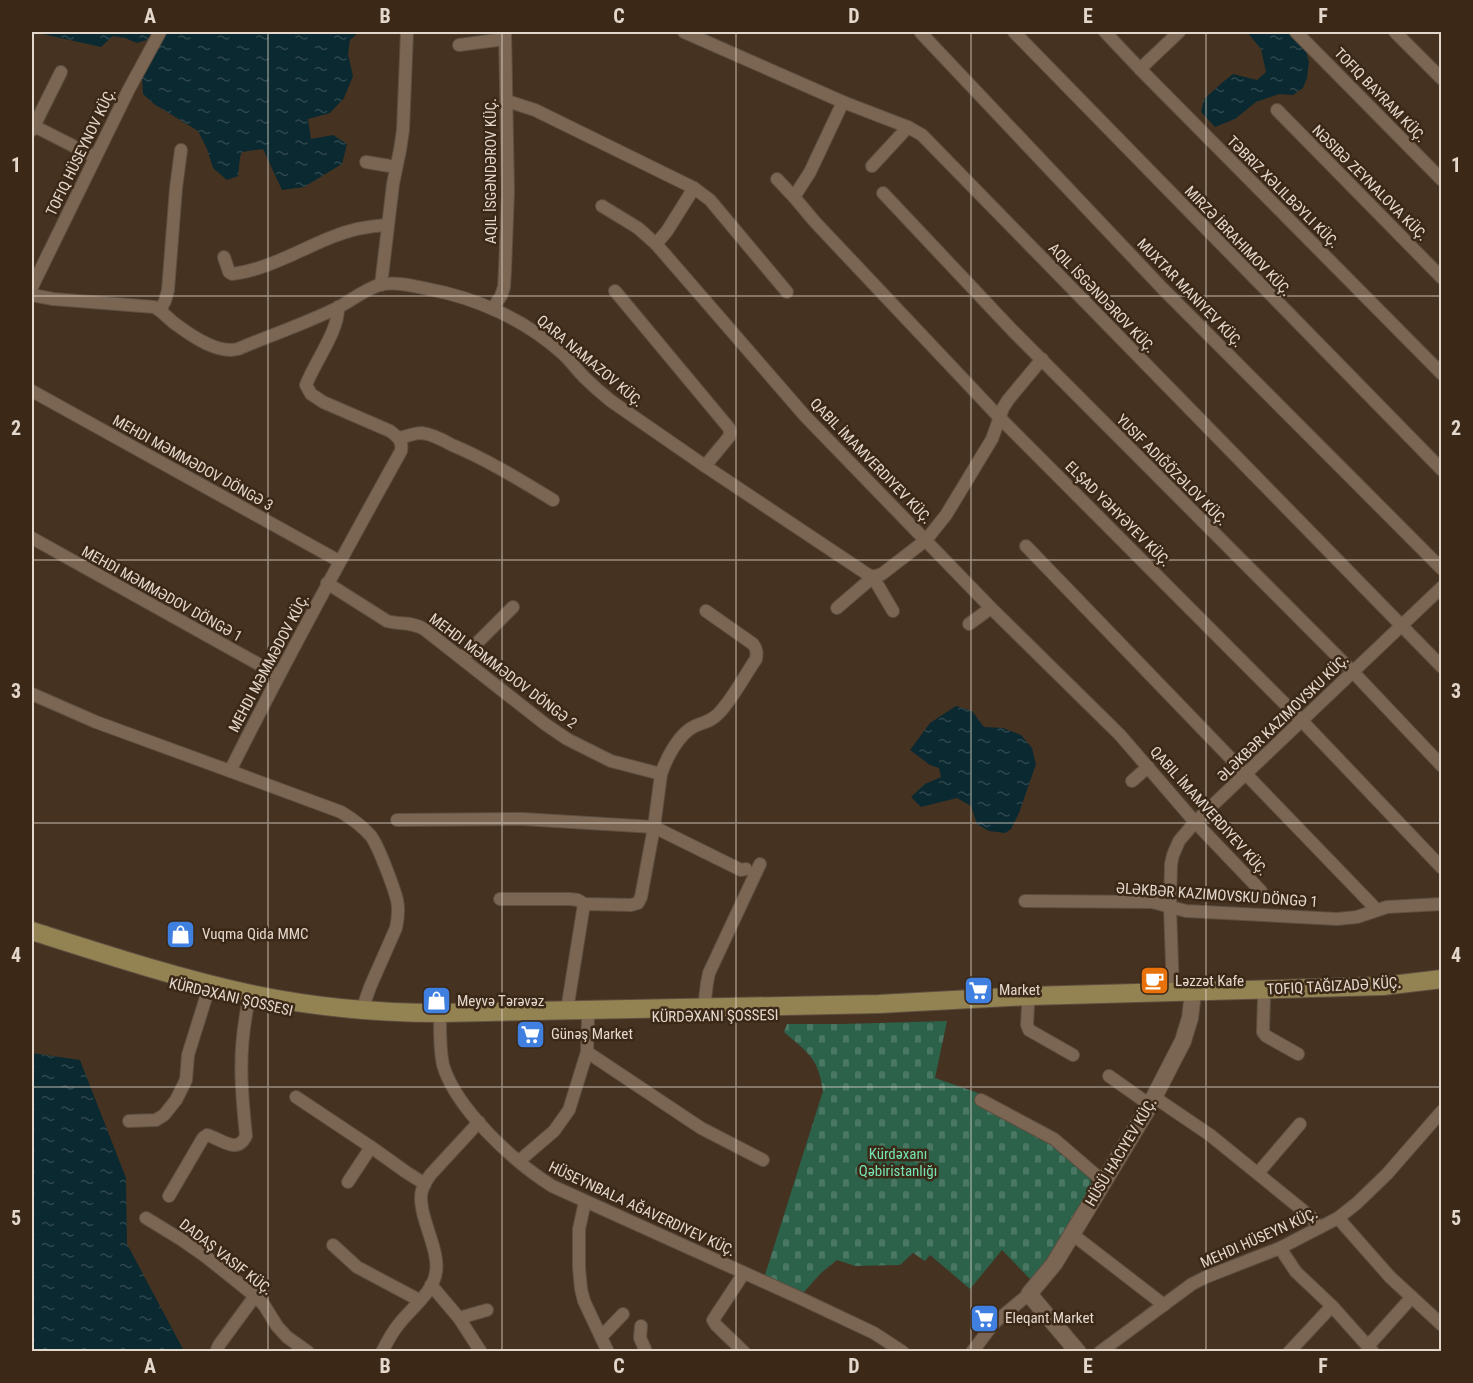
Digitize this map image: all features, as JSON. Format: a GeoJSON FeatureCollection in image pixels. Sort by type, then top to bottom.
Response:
{"type":"FeatureCollection","features":[{"type":"Feature","properties":{"kind":"main road"},"geometry":{"type":"LineString","coordinates":[[32,931],[236,990],[273,998],[441,1018],[588,1019],[1028,1005],[1383,986],[1442,979]]}},
{"type":"Feature","properties":{"kind":"main road"},"geometry":{"type":"LineString","coordinates":[[32,943],[248,1004],[361,1021],[399,1023],[567,1010],[704,1007],[879,1008],[1029,996],[1173,992],[1191,997],[1264,997],[1384,994],[1442,988]]}},
{"type":"Feature","properties":{"kind":"street","name":"TOFIQ HÜSEYNOV KÜÇ."},"geometry":{"type":"LineString","coordinates":[[32,287],[37,262],[160,32]]}},
{"type":"Feature","properties":{"kind":"street"},"geometry":{"type":"LineString","coordinates":[[381,285],[387,225],[403,130],[406,32]]}},
{"type":"Feature","properties":{"kind":"street","name":"AQIL İSGƏNDƏROV KÜÇ."},"geometry":{"type":"LineString","coordinates":[[684,32],[922,135],[1442,667]]}},
{"type":"Feature","properties":{"kind":"street","name":"MIRZƏ İBRAHIMOV KÜÇ."},"geometry":{"type":"LineString","coordinates":[[1014,32],[1442,470]]}},
{"type":"Feature","properties":{"kind":"street","name":"TƏBRIZ XƏLILBƏYLI KÜÇ."},"geometry":{"type":"LineString","coordinates":[[1105,32],[1442,374]]}},
{"type":"Feature","properties":{"kind":"street"},"geometry":{"type":"LineString","coordinates":[[1140,69],[1179,32]]}},
{"type":"Feature","properties":{"kind":"street","name":"TOFIQ BAYRAM KÜÇ."},"geometry":{"type":"LineString","coordinates":[[1296,32],[1442,180]]}},
{"type":"Feature","properties":{"kind":"street"},"geometry":{"type":"LineString","coordinates":[[1395,32],[1442,79]]}},
{"type":"Feature","properties":{"kind":"street","name":"MUXTAR MANIYEV KÜÇ."},"geometry":{"type":"LineString","coordinates":[[921,33],[1163,289],[1442,569]]}},
{"type":"Feature","properties":{"kind":"street"},"geometry":{"type":"LineString","coordinates":[[459,45],[505,35]]}},
{"type":"Feature","properties":{"kind":"street","name":"AQIL İSGƏNDƏROV KÜÇ."},"geometry":{"type":"LineString","coordinates":[[493,308],[504,287],[505,270],[508,192],[505,35]]}},
{"type":"Feature","properties":{"kind":"street"},"geometry":{"type":"LineString","coordinates":[[61,72],[32,127],[95,157]]}},
{"type":"Feature","properties":{"kind":"street"},"geometry":{"type":"LineString","coordinates":[[507,101],[535,110],[694,188],[710,200],[787,292]]}},
{"type":"Feature","properties":{"kind":"street"},"geometry":{"type":"LineString","coordinates":[[794,197],[810,172],[843,102]]}},
{"type":"Feature","properties":{"kind":"street","name":"NƏSIBƏ ZEYNALOVA KÜÇ."},"geometry":{"type":"LineString","coordinates":[[1277,110],[1442,278]]}},
{"type":"Feature","properties":{"kind":"street"},"geometry":{"type":"LineString","coordinates":[[872,166],[908,127]]}},
{"type":"Feature","properties":{"kind":"street"},"geometry":{"type":"LineString","coordinates":[[160,310],[168,290],[181,150]]}},
{"type":"Feature","properties":{"kind":"street"},"geometry":{"type":"LineString","coordinates":[[366,162],[396,167]]}},
{"type":"Feature","properties":{"kind":"street","name":"ELŞAD YƏHYƏYEV KÜÇ."},"geometry":{"type":"LineString","coordinates":[[777,179],[999,417],[1302,721],[1442,868]]}},
{"type":"Feature","properties":{"kind":"street"},"geometry":{"type":"LineString","coordinates":[[656,244],[667,231],[694,188]]}},
{"type":"Feature","properties":{"kind":"street"},"geometry":{"type":"LineString","coordinates":[[883,193],[1042,359],[1353,672],[1442,766]]}},
{"type":"Feature","properties":{"kind":"street","name":"QABIL İMAMVERDIYEV KÜÇ."},"geometry":{"type":"LineString","coordinates":[[602,206],[638,228],[656,244],[805,416],[991,608],[1120,735],[1195,822],[1261,891]]}},
{"type":"Feature","properties":{"kind":"street"},"geometry":{"type":"LineString","coordinates":[[224,257],[229,272],[232,274],[245,272],[334,236],[368,227],[387,225]]}},
{"type":"Feature","properties":{"kind":"street","name":"QARA NAMAZOV KÜÇ."},"geometry":{"type":"LineString","coordinates":[[32,295],[53,299],[146,306],[160,310],[177,325],[210,345],[231,351],[338,307],[381,285],[405,285],[438,291],[493,308],[543,338],[611,401],[873,577]]}},
{"type":"Feature","properties":{"kind":"street"},"geometry":{"type":"LineString","coordinates":[[615,291],[729,428],[729,437],[705,466]]}},
{"type":"Feature","properties":{"kind":"street"},"geometry":{"type":"LineString","coordinates":[[338,307],[339,314],[335,325],[306,385],[311,394],[323,402],[390,431],[400,438],[419,433],[438,438],[476,455],[553,500]]}},
{"type":"Feature","properties":{"kind":"street"},"geometry":{"type":"LineString","coordinates":[[837,608],[873,577],[882,574],[926,540],[954,504],[992,439],[999,417],[1008,400],[1042,359]]}},
{"type":"Feature","properties":{"kind":"street","name":"MEHDI MƏMMƏDOV DÖNGƏ 3"},"geometry":{"type":"LineString","coordinates":[[32,391],[339,561]]}},
{"type":"Feature","properties":{"kind":"street","name":"MEHDI MƏMMƏDOV KÜÇ."},"geometry":{"type":"LineString","coordinates":[[230,771],[278,675],[400,451],[402,446],[400,438]]}},
{"type":"Feature","properties":{"kind":"street","name":"MEHDI MƏMMƏDOV DÖNGƏ 1"},"geometry":{"type":"LineString","coordinates":[[32,538],[278,675]]}},
{"type":"Feature","properties":{"kind":"street"},"geometry":{"type":"LineString","coordinates":[[1026,546],[1377,910]]}},
{"type":"Feature","properties":{"kind":"street"},"geometry":{"type":"LineString","coordinates":[[873,577],[893,611]]}},
{"type":"Feature","properties":{"kind":"street","name":"MEHDI MƏMMƏDOV DÖNGƏ 2"},"geometry":{"type":"LineString","coordinates":[[327,583],[387,621],[396,624],[415,624],[424,629],[567,739],[611,761],[661,774]]}},
{"type":"Feature","properties":{"kind":"street"},"geometry":{"type":"LineString","coordinates":[[1173,992],[1170,907],[1173,855],[1179,841],[1195,822],[1442,587]]}},
{"type":"Feature","properties":{"kind":"street"},"geometry":{"type":"LineString","coordinates":[[462,658],[513,607]]}},
{"type":"Feature","properties":{"kind":"street"},"geometry":{"type":"LineString","coordinates":[[969,624],[991,608]]}},
{"type":"Feature","properties":{"kind":"street"},"geometry":{"type":"LineString","coordinates":[[500,899],[570,899],[584,904],[631,905],[638,903],[654,827],[661,774],[666,760],[692,727],[709,721],[721,711],[756,659],[756,648],[753,644],[706,611]]}},
{"type":"Feature","properties":{"kind":"street"},"geometry":{"type":"LineString","coordinates":[[32,694],[96,722],[341,812],[371,836],[377,846],[396,898],[398,918],[362,1010]]}},
{"type":"Feature","properties":{"kind":"street"},"geometry":{"type":"LineString","coordinates":[[1132,781],[1148,767]]}},
{"type":"Feature","properties":{"kind":"street"},"geometry":{"type":"LineString","coordinates":[[398,820],[523,819],[654,827],[741,870],[746,869]]}},
{"type":"Feature","properties":{"kind":"street"},"geometry":{"type":"LineString","coordinates":[[704,1007],[709,973],[760,864]]}},
{"type":"Feature","properties":{"kind":"street"},"geometry":{"type":"LineString","coordinates":[[1025,901],[1152,902],[1185,911],[1337,919],[1357,917],[1397,905],[1442,904]]}},
{"type":"Feature","properties":{"kind":"street"},"geometry":{"type":"LineString","coordinates":[[567,1010],[584,904]]}},
{"type":"Feature","properties":{"kind":"street"},"geometry":{"type":"LineString","coordinates":[[129,1121],[156,1120],[164,1115],[176,1100],[186,1080],[189,1054],[207,994]]}},
{"type":"Feature","properties":{"kind":"street"},"geometry":{"type":"LineString","coordinates":[[972,1352],[994,1323],[1029,1294],[1054,1264],[1152,1101],[1183,1041],[1190,1018],[1191,997]]}},
{"type":"Feature","properties":{"kind":"street"},"geometry":{"type":"LineString","coordinates":[[1264,997],[1263,1032],[1298,1054]]}},
{"type":"Feature","properties":{"kind":"street"},"geometry":{"type":"LineString","coordinates":[[169,1196],[203,1138],[207,1135],[233,1146],[239,1146],[244,1141],[246,1136],[241,1087],[241,1045],[248,1004]]}},
{"type":"Feature","properties":{"kind":"street"},"geometry":{"type":"LineString","coordinates":[[1028,1005],[1029,1030],[1073,1055]]}},
{"type":"Feature","properties":{"kind":"street","name":"HÜSEYNBALA AĞAVERDIYEV KÜÇ."},"geometry":{"type":"LineString","coordinates":[[441,1018],[441,1054],[447,1074],[461,1099],[497,1142],[536,1176],[585,1202],[874,1333],[903,1352]]}},
{"type":"Feature","properties":{"kind":"street"},"geometry":{"type":"LineString","coordinates":[[519,1161],[554,1131],[569,1110],[587,1052],[588,1019]]}},
{"type":"Feature","properties":{"kind":"street"},"geometry":{"type":"LineString","coordinates":[[587,1052],[701,1128],[763,1160]]}},
{"type":"Feature","properties":{"kind":"street"},"geometry":{"type":"LineString","coordinates":[[1109,1076],[1210,1135],[1311,1217],[1319,1228]]}},
{"type":"Feature","properties":{"kind":"street"},"geometry":{"type":"LineString","coordinates":[[296,1096],[425,1184]]}},
{"type":"Feature","properties":{"kind":"street"},"geometry":{"type":"LineString","coordinates":[[981,1100],[1054,1139],[1104,1182]]}},
{"type":"Feature","properties":{"kind":"street","name":"MEHDI HÜSEYN KÜÇ."},"geometry":{"type":"LineString","coordinates":[[1100,1352],[1192,1284],[1280,1248],[1338,1218],[1387,1174],[1442,1111]]}},
{"type":"Feature","properties":{"kind":"street"},"geometry":{"type":"LineString","coordinates":[[382,1352],[398,1324],[431,1285],[437,1269],[421,1192],[431,1174],[479,1122]]}},
{"type":"Feature","properties":{"kind":"street"},"geometry":{"type":"LineString","coordinates":[[1258,1173],[1300,1124]]}},
{"type":"Feature","properties":{"kind":"street"},"geometry":{"type":"LineString","coordinates":[[348,1182],[371,1147]]}},
{"type":"Feature","properties":{"kind":"street"},"geometry":{"type":"LineString","coordinates":[[585,1202],[579,1229],[580,1289],[608,1352]]}},
{"type":"Feature","properties":{"kind":"street","name":"DADAŞ VASIF KÜÇ."},"geometry":{"type":"LineString","coordinates":[[146,1218],[182,1240],[255,1296],[287,1337],[308,1352]]}},
{"type":"Feature","properties":{"kind":"street"},"geometry":{"type":"LineString","coordinates":[[1338,1218],[1380,1266],[1442,1325]]}},
{"type":"Feature","properties":{"kind":"street"},"geometry":{"type":"LineString","coordinates":[[1072,1234],[1164,1305]]}},
{"type":"Feature","properties":{"kind":"street"},"geometry":{"type":"LineString","coordinates":[[333,1245],[357,1267],[419,1300]]}},
{"type":"Feature","properties":{"kind":"street"},"geometry":{"type":"LineString","coordinates":[[1280,1248],[1296,1272],[1332,1306],[1371,1349],[1412,1297]]}},
{"type":"Feature","properties":{"kind":"street"},"geometry":{"type":"LineString","coordinates":[[744,1273],[713,1320],[744,1352]]}},
{"type":"Feature","properties":{"kind":"street"},"geometry":{"type":"LineString","coordinates":[[431,1285],[459,1318],[481,1352]]}},
{"type":"Feature","properties":{"kind":"street"},"geometry":{"type":"LineString","coordinates":[[1029,1294],[1078,1352]]}},
{"type":"Feature","properties":{"kind":"street"},"geometry":{"type":"LineString","coordinates":[[216,1352],[255,1296]]}},
{"type":"Feature","properties":{"kind":"street"},"geometry":{"type":"LineString","coordinates":[[1289,1352],[1332,1306]]}},
{"type":"Feature","properties":{"kind":"street"},"geometry":{"type":"LineString","coordinates":[[459,1318],[487,1310]]}},
{"type":"Feature","properties":{"kind":"street"},"geometry":{"type":"LineString","coordinates":[[601,1337],[623,1314]]}},
{"type":"Feature","properties":{"kind":"street"},"geometry":{"type":"LineString","coordinates":[[641,1326],[640,1338],[645,1351]]}},
{"type":"Feature","properties":{"kind":"green space","name":"Kürdəxanı Qəbiristanlığı"},"geometry":{"type":"Polygon","coordinates":[[[947,1021],[935,1078],[981,1094],[977,1103],[1039,1135],[1090,1177],[1092,1191],[1039,1271],[1030,1279],[1002,1250],[970,1289],[930,1255],[925,1261],[913,1253],[900,1265],[855,1266],[837,1260],[821,1273],[803,1293],[765,1275],[823,1091],[815,1063],[800,1045],[784,1032],[787,1024],[947,1021]]]}},
{"type":"Feature","properties":{"kind":"water"},"geometry":{"type":"Polygon","coordinates":[[[32,32],[152,32],[147,40],[137,43],[113,36],[101,47],[38,33],[32,34],[32,32]]]}},
{"type":"Feature","properties":{"kind":"water"},"geometry":{"type":"Polygon","coordinates":[[[166,32],[359,32],[350,40],[348,54],[353,76],[344,98],[330,113],[308,119],[311,139],[333,135],[347,144],[342,164],[304,187],[282,190],[263,149],[242,152],[238,176],[227,180],[213,168],[198,131],[154,104],[143,94],[142,76],[166,32]]]}},
{"type":"Feature","properties":{"kind":"water"},"geometry":{"type":"Polygon","coordinates":[[[1247,32],[1289,32],[1306,51],[1309,62],[1307,78],[1303,88],[1293,95],[1279,94],[1256,102],[1235,119],[1215,127],[1201,112],[1204,99],[1233,74],[1257,80],[1266,72],[1261,49],[1247,32]]]}},
{"type":"Feature","properties":{"kind":"water"},"geometry":{"type":"Polygon","coordinates":[[[956,706],[972,711],[984,727],[1003,728],[1021,735],[1032,748],[1036,764],[1019,813],[1011,829],[1005,833],[989,831],[977,824],[971,806],[957,798],[921,807],[911,797],[925,784],[941,777],[939,768],[930,765],[910,750],[930,723],[956,706]]]}},
{"type":"Feature","properties":{"kind":"water"},"geometry":{"type":"Polygon","coordinates":[[[32,1053],[80,1060],[126,1178],[127,1244],[184,1351],[32,1351],[32,1053]]]}},
{"type":"Feature","properties":{"kind":"place","name":"Vuqma Qida MMC"},"geometry":{"type":"Point","coordinates":[181,934]}},
{"type":"Feature","properties":{"kind":"place","name":"Ləzzət Kafe"},"geometry":{"type":"Point","coordinates":[1154,981]}},
{"type":"Feature","properties":{"kind":"place","name":"Market"},"geometry":{"type":"Point","coordinates":[978,990]}},
{"type":"Feature","properties":{"kind":"place","name":"Meyvə Tərəvəz"},"geometry":{"type":"Point","coordinates":[436,1001]}},
{"type":"Feature","properties":{"kind":"place","name":"Günəş Market"},"geometry":{"type":"Point","coordinates":[530,1034]}},
{"type":"Feature","properties":{"kind":"place","name":"Eleqant Market"},"geometry":{"type":"Point","coordinates":[984,1318]}}]}
